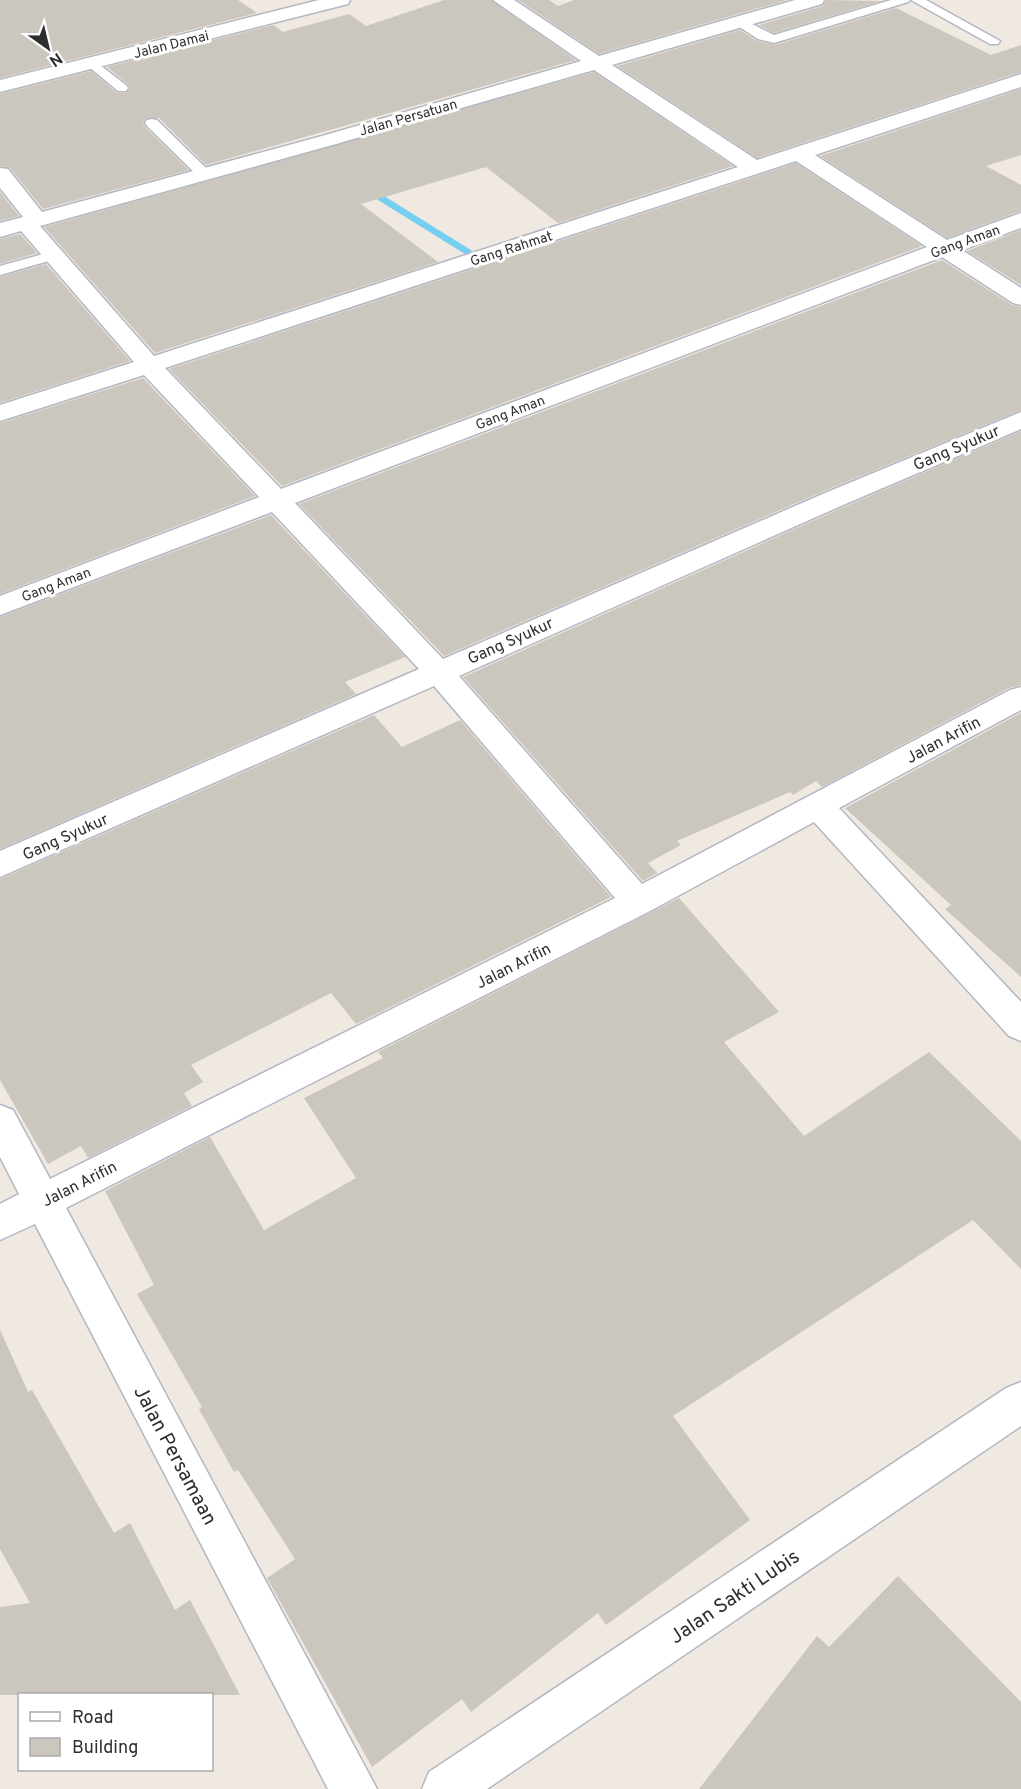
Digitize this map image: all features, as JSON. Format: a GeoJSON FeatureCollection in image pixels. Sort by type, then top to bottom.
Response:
{"type":"FeatureCollection","features":[{"type":"Feature","properties":{"kind":"street","name":"Jalan Damai"},"geometry":{"type":"LineString","coordinates":[[0,86],[341,0]]}},
{"type":"Feature","properties":{"kind":"street"},"geometry":{"type":"LineString","coordinates":[[502,0],[753,167]]}},
{"type":"Feature","properties":{"kind":"street","name":"Jalan Persatuan"},"geometry":{"type":"LineString","coordinates":[[21,224],[329,140],[815,0]]}},
{"type":"Feature","properties":{"kind":"street","name":"Gang Rahmat"},"geometry":{"type":"LineString","coordinates":[[0,413],[508,250],[1021,80]]}},
{"type":"Feature","properties":{"kind":"street"},"geometry":{"type":"LineString","coordinates":[[799,154],[1021,298]]}},
{"type":"Feature","properties":{"kind":"street"},"geometry":{"type":"LineString","coordinates":[[0,174],[21,224],[54,255],[149,365],[275,501],[438,671],[638,902]]}},
{"type":"Feature","properties":{"kind":"street","name":"Gang Aman"},"geometry":{"type":"LineString","coordinates":[[0,606],[668,351],[1021,220]]}},
{"type":"Feature","properties":{"kind":"street","name":"Gang Syukur"},"geometry":{"type":"LineString","coordinates":[[0,865],[438,671],[1021,420]]}},
{"type":"Feature","properties":{"kind":"street","name":"Jalan Arifin"},"geometry":{"type":"LineString","coordinates":[[0,1222],[638,902],[1021,697]]}},
{"type":"Feature","properties":{"kind":"street"},"geometry":{"type":"LineString","coordinates":[[818,806],[1021,1026]]}},
{"type":"Feature","properties":{"kind":"street","name":"Jalan Persamaan"},"geometry":{"type":"LineString","coordinates":[[0,1121],[353,1789]]}},
{"type":"Feature","properties":{"kind":"street","name":"Jalan Sakti Lubis"},"geometry":{"type":"LineString","coordinates":[[446,1789],[1020,1403]]}},
{"type":"Feature","properties":{"kind":"lane"},"geometry":{"type":"LineString","coordinates":[[738,22],[762,36],[774,39],[904,0]]}},
{"type":"Feature","properties":{"kind":"lane"},"geometry":{"type":"LineString","coordinates":[[917,0],[994,41]]}},
{"type":"Feature","properties":{"kind":"lane"},"geometry":{"type":"LineString","coordinates":[[92,63],[122,88]]}},
{"type":"Feature","properties":{"kind":"lane"},"geometry":{"type":"LineString","coordinates":[[152,123],[204,174]]}},
{"type":"Feature","properties":{"kind":"lane"},"geometry":{"type":"LineString","coordinates":[[0,272],[54,255]]}},
{"type":"Feature","properties":{"kind":"building"},"geometry":{"type":"Polygon","coordinates":[[[0,0],[238,0],[257,13],[0,78],[0,0]]]}},
{"type":"Feature","properties":{"kind":"building"},"geometry":{"type":"Polygon","coordinates":[[[444,0],[491,0],[576,60],[206,165],[159,118],[147,118],[143,122],[145,127],[189,170],[43,209],[10,168],[0,166],[0,94],[91,71],[117,93],[126,93],[130,89],[128,84],[107,67],[273,25],[283,32],[349,14],[366,26],[444,0]]]}},
{"type":"Feature","properties":{"kind":"building"},"geometry":{"type":"Polygon","coordinates":[[[518,0],[549,0],[558,6],[574,0],[787,0],[599,54],[518,0]]]}},
{"type":"Feature","properties":{"kind":"building"},"geometry":{"type":"Polygon","coordinates":[[[826,0],[881,1],[774,33],[759,25],[823,6],[826,0]]]}},
{"type":"Feature","properties":{"kind":"building"},"geometry":{"type":"Polygon","coordinates":[[[896,8],[991,55],[1021,45],[1021,72],[757,158],[617,66],[740,30],[757,41],[775,45],[896,8]]]}},
{"type":"Feature","properties":{"kind":"building"},"geometry":{"type":"Polygon","coordinates":[[[594,72],[733,166],[558,223],[486,167],[361,204],[438,262],[155,353],[44,227],[594,72]]]}},
{"type":"Feature","properties":{"kind":"building"},"geometry":{"type":"Polygon","coordinates":[[[1021,89],[1021,155],[986,166],[1021,185],[1021,211],[947,238],[820,156],[1021,89]]]}},
{"type":"Feature","properties":{"kind":"building"},"geometry":{"type":"Polygon","coordinates":[[[796,163],[922,246],[282,486],[169,369],[796,163]]]}},
{"type":"Feature","properties":{"kind":"building"},"geometry":{"type":"Polygon","coordinates":[[[0,192],[19,216],[0,221],[0,192]]]}},
{"type":"Feature","properties":{"kind":"building"},"geometry":{"type":"Polygon","coordinates":[[[1021,230],[1021,285],[967,251],[1021,230]]]}},
{"type":"Feature","properties":{"kind":"building"},"geometry":{"type":"Polygon","coordinates":[[[20,234],[37,253],[0,264],[0,239],[20,234]]]}},
{"type":"Feature","properties":{"kind":"building"},"geometry":{"type":"Polygon","coordinates":[[[942,260],[1012,305],[1021,307],[1021,410],[824,491],[444,656],[299,504],[942,260]]]}},
{"type":"Feature","properties":{"kind":"building"},"geometry":{"type":"Polygon","coordinates":[[[46,264],[130,361],[0,403],[0,277],[46,264]]]}},
{"type":"Feature","properties":{"kind":"building"},"geometry":{"type":"Polygon","coordinates":[[[143,378],[255,496],[0,594],[0,423],[143,378]]]}},
{"type":"Feature","properties":{"kind":"building"},"geometry":{"type":"Polygon","coordinates":[[[1021,431],[1021,685],[1009,688],[822,787],[816,781],[793,795],[790,792],[677,841],[681,845],[648,863],[657,873],[643,881],[463,677],[844,507],[1021,431]]]}},
{"type":"Feature","properties":{"kind":"building"},"geometry":{"type":"Polygon","coordinates":[[[271,515],[405,657],[345,682],[356,694],[0,849],[0,617],[271,515]]]}},
{"type":"Feature","properties":{"kind":"building"},"geometry":{"type":"Polygon","coordinates":[[[1021,713],[1021,977],[945,909],[951,905],[845,808],[1021,713]]]}},
{"type":"Feature","properties":{"kind":"building"},"geometry":{"type":"Polygon","coordinates":[[[374,715],[402,747],[460,720],[611,897],[356,1024],[331,993],[191,1065],[203,1082],[184,1093],[192,1106],[88,1158],[81,1146],[48,1164],[0,1080],[0,879],[374,715]]]}},
{"type":"Feature","properties":{"kind":"building"},"geometry":{"type":"Polygon","coordinates":[[[679,898],[779,1012],[724,1042],[804,1136],[929,1052],[1021,1141],[1021,1269],[973,1220],[673,1416],[750,1520],[606,1625],[598,1613],[471,1712],[462,1699],[372,1767],[267,1578],[295,1559],[238,1470],[234,1472],[199,1409],[202,1407],[137,1294],[154,1285],[105,1191],[210,1137],[264,1230],[356,1178],[304,1098],[383,1058],[378,1052],[679,898]]]}},
{"type":"Feature","properties":{"kind":"building"},"geometry":{"type":"Polygon","coordinates":[[[0,1330],[28,1392],[32,1390],[114,1533],[130,1523],[175,1610],[190,1600],[240,1695],[18,1693],[18,1695],[0,1695],[0,1607],[30,1603],[0,1549],[0,1330]]]}},
{"type":"Feature","properties":{"kind":"building"},"geometry":{"type":"Polygon","coordinates":[[[898,1576],[1021,1702],[1021,1789],[699,1789],[817,1636],[829,1647],[898,1576]]]}},
{"type":"Feature","properties":{"kind":"waterway"},"geometry":{"type":"LineString","coordinates":[[365,188],[506,275]]}}]}
